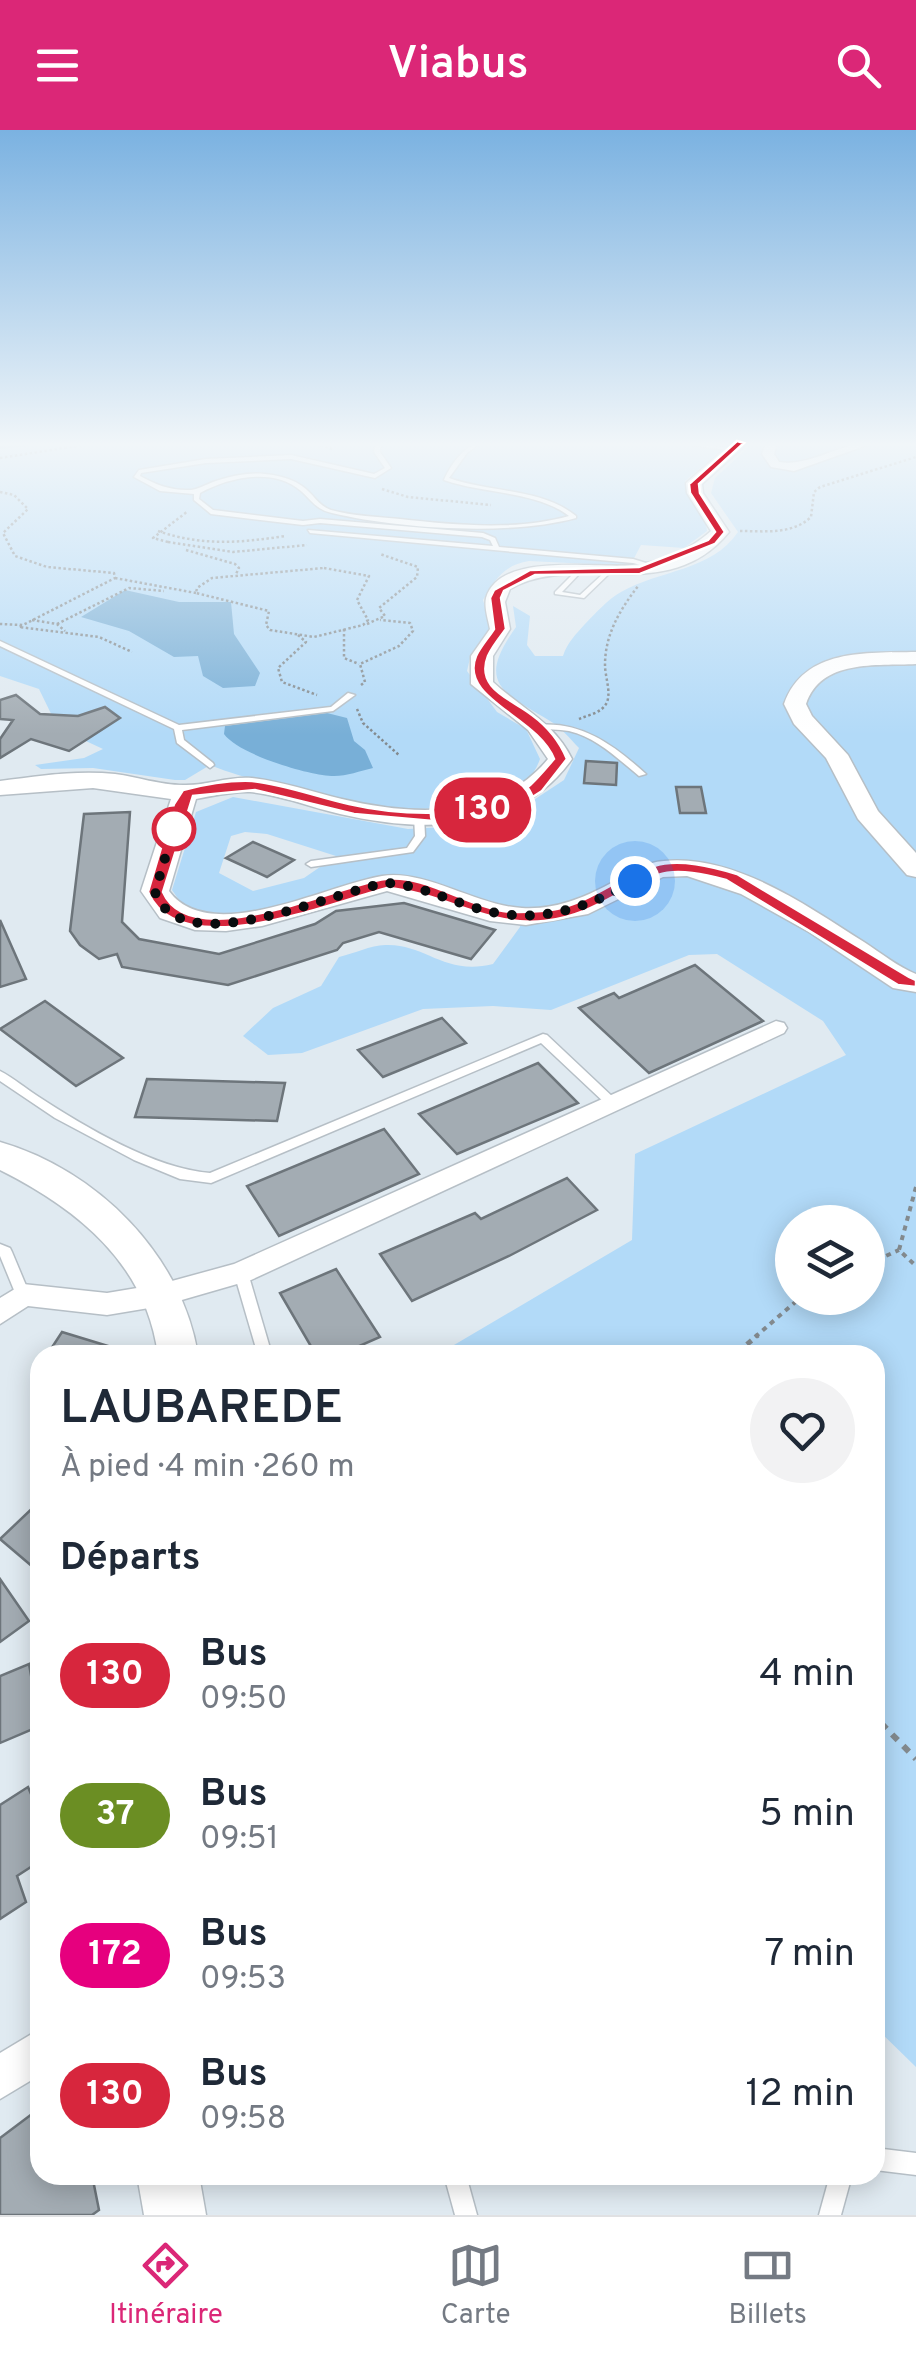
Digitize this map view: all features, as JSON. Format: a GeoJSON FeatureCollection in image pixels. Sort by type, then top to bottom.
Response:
{"type":"FeatureCollection","features":[{"type":"Feature","properties":{"kind":"main road"},"geometry":{"type":"LineString","coordinates":[[0,788],[108,780],[188,792],[227,785],[255,786],[354,810],[419,816],[487,810],[515,802],[537,788],[560,759],[540,728],[482,684],[482,656],[500,629],[496,598],[500,590],[515,578],[533,572],[608,572],[656,564],[713,540]]}},
{"type":"Feature","properties":{"kind":"main road"},"geometry":{"type":"LineString","coordinates":[[916,658],[828,668],[804,682],[794,704],[811,730],[836,755],[867,814],[916,869]]}},
{"type":"Feature","properties":{"kind":"main road"},"geometry":{"type":"LineString","coordinates":[[188,792],[180,804],[155,892],[161,905],[185,919],[213,925],[254,920],[387,883],[408,885],[500,916],[545,916],[598,902],[658,869],[678,867],[732,877],[904,981],[916,983]]}},
{"type":"Feature","properties":{"kind":"main road"},"geometry":{"type":"LineString","coordinates":[[0,1154],[65,1188],[136,1252],[161,1295],[175,1345]]}},
{"type":"Feature","properties":{"kind":"main road"},"geometry":{"type":"LineString","coordinates":[[170,2185],[176,2215]]}},
{"type":"Feature","properties":{"kind":"street"},"geometry":{"type":"LineString","coordinates":[[0,1313],[23,1295],[107,1304],[161,1295],[241,1273],[776,1028]]}},
{"type":"Feature","properties":{"kind":"street"},"geometry":{"type":"LineString","coordinates":[[0,2078],[30,2057]]}},
{"type":"Feature","properties":{"kind":"lane"},"geometry":{"type":"LineString","coordinates":[[407,540],[656,564]]}},
{"type":"Feature","properties":{"kind":"lane"},"geometry":{"type":"LineString","coordinates":[[494,540],[497,549]]}},
{"type":"Feature","properties":{"kind":"lane"},"geometry":{"type":"LineString","coordinates":[[579,571],[556,593],[582,596],[608,572]]}},
{"type":"Feature","properties":{"kind":"lane"},"geometry":{"type":"LineString","coordinates":[[0,643],[178,728],[334,709],[351,695]]}},
{"type":"Feature","properties":{"kind":"lane"},"geometry":{"type":"LineString","coordinates":[[540,728],[568,726],[592,735],[642,774]]}},
{"type":"Feature","properties":{"kind":"lane"},"geometry":{"type":"LineString","coordinates":[[178,728],[180,742],[210,765]]}},
{"type":"Feature","properties":{"kind":"lane"},"geometry":{"type":"LineString","coordinates":[[311,864],[410,850],[420,836],[419,816]]}},
{"type":"Feature","properties":{"kind":"lane"},"geometry":{"type":"LineString","coordinates":[[0,1075],[10,1085],[135,1153],[182,1175],[211,1178],[543,1038],[611,1102]]}},
{"type":"Feature","properties":{"kind":"lane"},"geometry":{"type":"LineString","coordinates":[[0,1249],[5,1252],[23,1295]]}},
{"type":"Feature","properties":{"kind":"lane"},"geometry":{"type":"LineString","coordinates":[[241,1273],[262,1345]]}},
{"type":"Feature","properties":{"kind":"lane"},"geometry":{"type":"LineString","coordinates":[[885,2159],[916,2164]]}},
{"type":"Feature","properties":{"kind":"lane"},"geometry":{"type":"LineString","coordinates":[[458,2185],[466,2215]]}},
{"type":"Feature","properties":{"kind":"lane"},"geometry":{"type":"LineString","coordinates":[[830,2215],[838,2185]]}},
{"type":"Feature","properties":{"kind":"path"},"geometry":{"type":"LineString","coordinates":[[6,540],[15,556],[46,567],[114,573],[116,578]]}},
{"type":"Feature","properties":{"kind":"path"},"geometry":{"type":"LineString","coordinates":[[162,540],[216,552],[306,545]]}},
{"type":"Feature","properties":{"kind":"path"},"geometry":{"type":"LineString","coordinates":[[168,542],[218,562],[235,564],[239,568],[231,576]]}},
{"type":"Feature","properties":{"kind":"path"},"geometry":{"type":"LineString","coordinates":[[373,552],[418,567],[418,577],[379,608],[385,616],[380,620]]}},
{"type":"Feature","properties":{"kind":"path"},"geometry":{"type":"LineString","coordinates":[[540,728],[544,715],[574,721],[603,708],[609,699],[605,677],[608,628],[656,564]]}},
{"type":"Feature","properties":{"kind":"path"},"geometry":{"type":"LineString","coordinates":[[196,594],[197,588],[212,578],[340,568],[369,576],[357,600],[368,620],[363,625]]}},
{"type":"Feature","properties":{"kind":"path"},"geometry":{"type":"LineString","coordinates":[[132,652],[98,636],[19,628],[116,578],[232,598],[268,610],[266,625],[270,630],[298,635],[314,637],[344,629],[363,625],[380,620],[410,623],[413,631],[399,646],[360,664],[344,658],[344,629]]}},
{"type":"Feature","properties":{"kind":"path"},"geometry":{"type":"LineString","coordinates":[[123,580],[129,588]]}},
{"type":"Feature","properties":{"kind":"path"},"geometry":{"type":"LineString","coordinates":[[57,624],[129,588],[184,592]]}},
{"type":"Feature","properties":{"kind":"path"},"geometry":{"type":"LineString","coordinates":[[32,620],[57,624],[66,632]]}},
{"type":"Feature","properties":{"kind":"path"},"geometry":{"type":"LineString","coordinates":[[0,624],[23,625]]}},
{"type":"Feature","properties":{"kind":"path"},"geometry":{"type":"LineString","coordinates":[[298,635],[306,642],[278,668],[282,682],[340,704]]}},
{"type":"Feature","properties":{"kind":"path"},"geometry":{"type":"LineString","coordinates":[[360,664],[364,682],[351,695],[363,723],[400,756]]}},
{"type":"Feature","properties":{"kind":"path"},"geometry":{"type":"LineString","coordinates":[[885,1256],[898,1250],[916,1187]]}},
{"type":"Feature","properties":{"kind":"path"},"geometry":{"type":"LineString","coordinates":[[898,1250],[916,1266]]}},
{"type":"Feature","properties":{"kind":"path"},"geometry":{"type":"LineString","coordinates":[[746,1345],[781,1315]]}},
{"type":"Feature","properties":{"kind":"path"},"geometry":{"type":"LineString","coordinates":[[885,1728],[916,1759]]}},
{"type":"Feature","properties":{"kind":"shaded area"},"geometry":{"type":"Polygon","coordinates":[[[0,540],[694,540],[684,548],[641,545],[630,566],[529,561],[513,566],[496,579],[483,600],[491,627],[470,658],[467,671],[497,712],[526,729],[540,759],[519,787],[484,803],[438,809],[387,807],[284,788],[210,765],[185,780],[93,768],[41,769],[35,765],[84,758],[103,749],[58,728],[39,689],[0,676],[0,540]]]}},
{"type":"Feature","properties":{"kind":"shaded area"},"geometry":{"type":"Polygon","coordinates":[[[731,540],[916,540],[916,651],[877,658],[916,658],[916,2067],[885,2037],[885,1345],[454,1345],[632,1240],[635,1154],[846,1055],[823,1021],[717,954],[689,955],[551,1010],[493,1006],[423,1009],[302,1053],[268,1055],[243,1036],[273,1008],[321,986],[339,957],[385,945],[412,949],[461,966],[493,964],[520,927],[519,910],[403,879],[271,912],[204,916],[181,903],[172,890],[196,812],[233,797],[408,829],[486,820],[523,807],[564,780],[579,748],[562,730],[508,694],[500,684],[497,662],[516,627],[513,606],[530,616],[527,645],[535,656],[563,656],[578,631],[616,595],[714,555],[731,540]],[[245,832],[231,836],[219,873],[253,891],[304,878],[336,856],[267,834],[245,832]]]}},
{"type":"Feature","properties":{"kind":"shaded area"},"geometry":{"type":"Polygon","coordinates":[[[125,590],[179,602],[231,602],[234,634],[260,673],[255,686],[223,688],[203,676],[198,656],[174,657],[129,631],[81,617],[125,590]]]}},
{"type":"Feature","properties":{"kind":"shaded area"},"geometry":{"type":"Polygon","coordinates":[[[327,713],[347,718],[354,741],[365,750],[373,768],[339,776],[308,772],[258,756],[224,734],[225,726],[327,713]]]}},
{"type":"Feature","properties":{"kind":"building"},"geometry":{"type":"Polygon","coordinates":[[[16,695],[40,714],[78,716],[105,707],[120,718],[69,751],[31,739],[0,758],[0,739],[13,720],[0,719],[0,700],[16,695]]]}},
{"type":"Feature","properties":{"kind":"building"},"geometry":{"type":"Polygon","coordinates":[[[586,761],[617,763],[616,785],[584,783],[586,761]]]}},
{"type":"Feature","properties":{"kind":"building"},"geometry":{"type":"Polygon","coordinates":[[[676,787],[701,787],[706,813],[680,813],[676,787]]]}},
{"type":"Feature","properties":{"kind":"building"},"geometry":{"type":"Polygon","coordinates":[[[130,812],[122,922],[139,939],[219,954],[315,924],[336,911],[404,903],[495,930],[471,959],[379,932],[343,943],[337,950],[228,985],[122,967],[117,954],[99,959],[80,945],[70,931],[84,814],[130,812]]]}},
{"type":"Feature","properties":{"kind":"building"},"geometry":{"type":"Polygon","coordinates":[[[253,842],[294,860],[267,877],[226,858],[253,842]]]}},
{"type":"Feature","properties":{"kind":"building"},"geometry":{"type":"Polygon","coordinates":[[[0,920],[26,979],[0,987],[0,920]]]}},
{"type":"Feature","properties":{"kind":"building"},"geometry":{"type":"Polygon","coordinates":[[[695,965],[763,1021],[649,1073],[579,1008],[614,993],[619,998],[695,965]]]}},
{"type":"Feature","properties":{"kind":"building"},"geometry":{"type":"Polygon","coordinates":[[[45,1001],[123,1058],[76,1086],[0,1029],[45,1001]]]}},
{"type":"Feature","properties":{"kind":"building"},"geometry":{"type":"Polygon","coordinates":[[[442,1018],[466,1043],[383,1077],[358,1050],[442,1018]]]}},
{"type":"Feature","properties":{"kind":"building"},"geometry":{"type":"Polygon","coordinates":[[[538,1063],[578,1103],[457,1154],[419,1114],[538,1063]]]}},
{"type":"Feature","properties":{"kind":"building"},"geometry":{"type":"Polygon","coordinates":[[[147,1079],[285,1083],[277,1121],[135,1117],[147,1079]]]}},
{"type":"Feature","properties":{"kind":"building"},"geometry":{"type":"Polygon","coordinates":[[[384,1129],[419,1174],[279,1236],[247,1186],[384,1129]]]}},
{"type":"Feature","properties":{"kind":"building"},"geometry":{"type":"Polygon","coordinates":[[[567,1178],[597,1210],[412,1301],[380,1254],[475,1213],[481,1219],[567,1178]]]}},
{"type":"Feature","properties":{"kind":"building"},"geometry":{"type":"Polygon","coordinates":[[[336,1269],[380,1337],[362,1345],[310,1345],[280,1293],[336,1269]]]}},
{"type":"Feature","properties":{"kind":"building"},"geometry":{"type":"Polygon","coordinates":[[[62,1332],[105,1345],[54,1345],[62,1332]]]}},
{"type":"Feature","properties":{"kind":"building"},"geometry":{"type":"Polygon","coordinates":[[[30,1510],[30,1564],[0,1539],[30,1510]]]}},
{"type":"Feature","properties":{"kind":"building"},"geometry":{"type":"Polygon","coordinates":[[[0,1579],[29,1621],[0,1642],[0,1579]]]}},
{"type":"Feature","properties":{"kind":"building"},"geometry":{"type":"Polygon","coordinates":[[[29,1664],[30,1730],[0,1743],[0,1676],[29,1664]]]}},
{"type":"Feature","properties":{"kind":"building"},"geometry":{"type":"Polygon","coordinates":[[[28,1787],[30,1868],[17,1876],[26,1902],[0,1919],[0,1805],[28,1787]]]}},
{"type":"Feature","properties":{"kind":"building"},"geometry":{"type":"Polygon","coordinates":[[[30,2116],[30,2185],[94,2185],[99,2210],[92,2215],[0,2215],[0,2138],[30,2116]]]}},
{"type":"Feature","properties":{"kind":"bus line","name":"130"},"geometry":{"type":"LineString","coordinates":[[713,540],[640,570],[533,572],[515,578],[500,590],[496,598],[500,629],[482,656],[482,684],[494,697],[544,730],[560,759],[537,788],[515,802],[487,810],[433,816],[354,810],[255,786],[227,785],[188,792],[180,804],[155,892],[170,912],[213,925],[254,920],[387,883],[408,885],[500,916],[525,917],[575,910],[598,902],[658,869],[705,870],[732,877],[904,981],[916,983]]}},
{"type":"Feature","properties":{"kind":"route"},"geometry":{"type":"LineString","coordinates":[[174,829],[177,818],[155,892],[170,912],[213,925],[254,920],[387,883],[408,885],[500,916],[545,916],[598,902],[635,881]]}}]}
